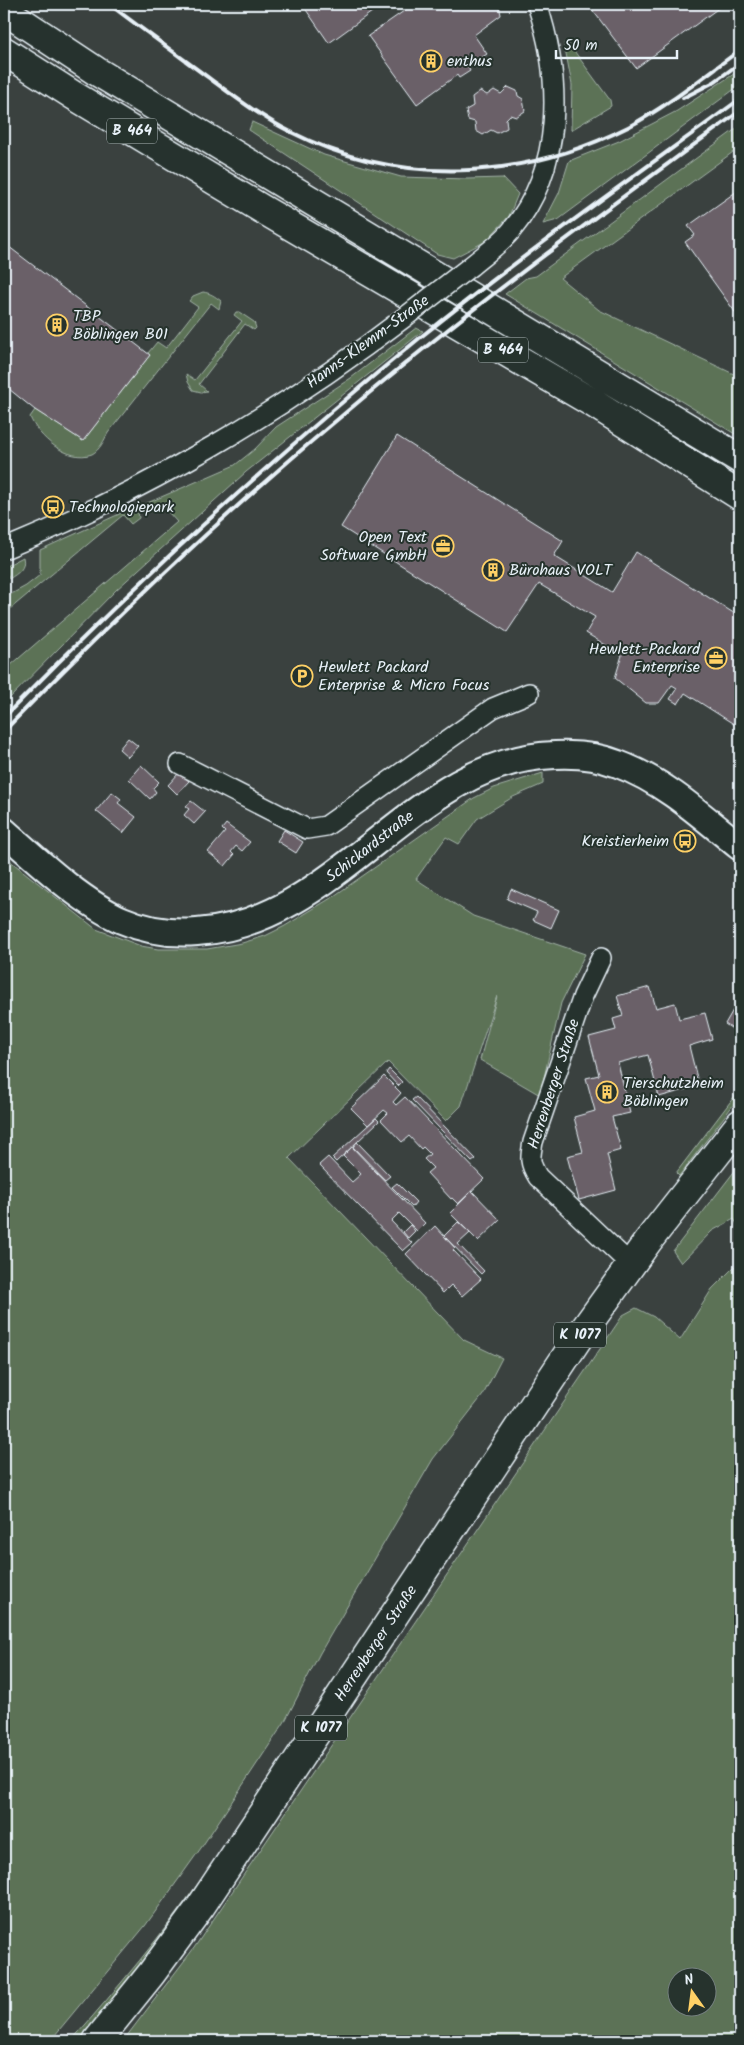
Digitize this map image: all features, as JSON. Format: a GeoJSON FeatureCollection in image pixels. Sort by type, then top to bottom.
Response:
{"type":"FeatureCollection","features":[{"type":"Feature","properties":{"kind":"main road","name":"B 464"},"geometry":{"type":"LineString","coordinates":[[4,10],[96,71],[611,379],[740,459]]}},
{"type":"Feature","properties":{"kind":"main road","name":"B 464"},"geometry":{"type":"LineString","coordinates":[[4,51],[74,96],[593,403],[740,496]]}},
{"type":"Feature","properties":{"kind":"main road","name":"Herrenberger Straße"},"geometry":{"type":"LineString","coordinates":[[97,2041],[151,1974],[201,1906],[275,1798],[532,1406],[630,1264],[740,1124]]}},
{"type":"Feature","properties":{"kind":"street","name":"Hanns-Klemm-Straße"},"geometry":{"type":"LineString","coordinates":[[4,549],[72,519],[220,442],[343,364],[471,266],[510,232],[526,209],[538,186],[548,158],[554,118],[554,93],[548,41],[537,4]]}},
{"type":"Feature","properties":{"kind":"street"},"geometry":{"type":"LineString","coordinates":[[180,764],[308,829],[326,826],[493,708],[529,693]]}},
{"type":"Feature","properties":{"kind":"street","name":"Schickardstraße"},"geometry":{"type":"LineString","coordinates":[[4,831],[95,906],[123,921],[148,929],[182,933],[237,926],[262,918],[325,880],[446,789],[487,768],[534,755],[576,754],[616,763],[640,774],[683,800],[740,847]]}},
{"type":"Feature","properties":{"kind":"street","name":"Herrenberger Straße"},"geometry":{"type":"LineString","coordinates":[[601,958],[583,996],[533,1142],[530,1160],[531,1166],[538,1177],[630,1264]]}},
{"type":"Feature","properties":{"kind":"green space"},"geometry":{"type":"Polygon","coordinates":[[[564,43],[569,44],[610,100],[611,106],[571,130],[572,85],[564,43]]]}},
{"type":"Feature","properties":{"kind":"green space"},"geometry":{"type":"Polygon","coordinates":[[[740,70],[740,85],[558,220],[543,224],[559,193],[569,161],[619,141],[677,111],[740,70]]]}},
{"type":"Feature","properties":{"kind":"green space"},"geometry":{"type":"Polygon","coordinates":[[[252,122],[324,155],[401,177],[503,178],[518,194],[509,216],[486,241],[453,258],[437,254],[249,130],[252,122]]]}},
{"type":"Feature","properties":{"kind":"green space"},"geometry":{"type":"Polygon","coordinates":[[[740,126],[740,147],[560,278],[599,310],[740,377],[740,437],[505,294],[526,278],[536,276],[740,126]]]}},
{"type":"Feature","properties":{"kind":"green space"},"geometry":{"type":"Polygon","coordinates":[[[203,292],[221,301],[219,309],[211,303],[95,452],[83,456],[64,452],[47,440],[34,425],[30,417],[35,410],[83,441],[150,355],[148,353],[157,342],[166,348],[198,307],[189,301],[193,296],[203,292]]]}},
{"type":"Feature","properties":{"kind":"green space"},"geometry":{"type":"Polygon","coordinates":[[[236,312],[254,322],[256,328],[254,330],[245,324],[199,384],[207,391],[193,390],[186,374],[195,380],[242,321],[234,315],[236,312]]]}},
{"type":"Feature","properties":{"kind":"green space"},"geometry":{"type":"Polygon","coordinates":[[[416,328],[423,331],[246,472],[116,590],[4,704],[4,671],[177,522],[159,502],[146,512],[145,504],[235,465],[255,449],[276,427],[351,378],[416,328]]]}},
{"type":"Feature","properties":{"kind":"green space"},"geometry":{"type":"Polygon","coordinates":[[[137,506],[139,518],[131,524],[123,515],[4,614],[4,598],[26,586],[40,575],[40,550],[137,506]]]}},
{"type":"Feature","properties":{"kind":"green space"},"geometry":{"type":"Polygon","coordinates":[[[23,557],[22,568],[9,579],[4,567],[23,557]]]}},
{"type":"Feature","properties":{"kind":"green space"},"geometry":{"type":"Polygon","coordinates":[[[543,773],[543,784],[513,797],[477,819],[459,844],[446,837],[416,879],[473,916],[585,954],[561,1003],[540,1095],[480,1060],[497,996],[461,1106],[446,1121],[388,1062],[289,1158],[464,1340],[502,1358],[483,1395],[433,1459],[320,1653],[284,1723],[201,1848],[145,1926],[50,2041],[4,2041],[4,856],[96,929],[141,946],[158,949],[207,949],[242,943],[265,936],[285,926],[331,898],[474,798],[494,788],[543,773]]]}},
{"type":"Feature","properties":{"kind":"green space"},"geometry":{"type":"Polygon","coordinates":[[[740,1089],[740,1096],[679,1176],[676,1173],[740,1089]]]}},
{"type":"Feature","properties":{"kind":"green space"},"geometry":{"type":"Polygon","coordinates":[[[740,1164],[740,1229],[734,1219],[712,1231],[681,1263],[673,1251],[740,1164]]]}},
{"type":"Feature","properties":{"kind":"green space"},"geometry":{"type":"Polygon","coordinates":[[[740,1261],[740,2041],[123,2041],[194,1948],[623,1315],[636,1308],[654,1317],[680,1340],[712,1289],[740,1261]]]}},
{"type":"Feature","properties":{"kind":"green space"},"geometry":{"type":"Polygon","coordinates":[[[204,1875],[205,1877],[99,2019],[80,2041],[71,2041],[140,1960],[204,1875]]]}},
{"type":"Feature","properties":{"kind":"building"},"geometry":{"type":"Polygon","coordinates":[[[302,4],[383,4],[329,43],[302,4]]]}},
{"type":"Feature","properties":{"kind":"building","name":"enthus"},"geometry":{"type":"Polygon","coordinates":[[[414,4],[499,4],[501,15],[474,35],[487,54],[468,67],[470,71],[459,78],[457,75],[417,104],[368,36],[414,4]]]}},
{"type":"Feature","properties":{"kind":"building"},"geometry":{"type":"Polygon","coordinates":[[[588,4],[718,4],[720,7],[636,68],[588,4]]]}},
{"type":"Feature","properties":{"kind":"building"},"geometry":{"type":"Polygon","coordinates":[[[508,87],[517,91],[518,96],[523,99],[525,111],[516,117],[510,115],[506,119],[507,128],[497,133],[491,130],[483,135],[476,131],[475,122],[468,120],[466,110],[473,106],[472,97],[480,91],[487,95],[494,90],[501,94],[508,87]]]}},
{"type":"Feature","properties":{"kind":"building"},"geometry":{"type":"Polygon","coordinates":[[[740,189],[740,319],[685,242],[695,235],[688,226],[740,189]]]}},
{"type":"Feature","properties":{"kind":"building","name":"TBP Böblingen B01"},"geometry":{"type":"Polygon","coordinates":[[[4,243],[150,355],[83,441],[35,410],[4,385],[4,243]]]}},
{"type":"Feature","properties":{"kind":"building","name":"Bürohaus VOLT"},"geometry":{"type":"Polygon","coordinates":[[[397,436],[563,541],[554,556],[612,592],[636,552],[740,617],[740,728],[685,693],[678,704],[670,699],[677,688],[672,685],[659,703],[646,703],[615,678],[622,655],[586,633],[595,617],[539,584],[507,632],[341,527],[397,436]]]}},
{"type":"Feature","properties":{"kind":"building"},"geometry":{"type":"Polygon","coordinates":[[[128,738],[138,746],[128,757],[119,749],[128,738]]]}},
{"type":"Feature","properties":{"kind":"building"},"geometry":{"type":"Polygon","coordinates":[[[141,765],[159,782],[153,788],[156,792],[150,799],[129,779],[141,765]]]}},
{"type":"Feature","properties":{"kind":"building"},"geometry":{"type":"Polygon","coordinates":[[[179,773],[189,781],[177,794],[168,785],[179,773]]]}},
{"type":"Feature","properties":{"kind":"building"},"geometry":{"type":"Polygon","coordinates":[[[112,792],[121,799],[118,803],[136,817],[123,833],[96,811],[112,792]]]}},
{"type":"Feature","properties":{"kind":"building"},"geometry":{"type":"Polygon","coordinates":[[[191,801],[205,812],[194,824],[184,815],[189,809],[186,807],[191,801]]]}},
{"type":"Feature","properties":{"kind":"building"},"geometry":{"type":"Polygon","coordinates":[[[226,824],[250,842],[242,851],[236,846],[231,852],[234,855],[225,866],[208,852],[225,832],[222,829],[226,824]]]}},
{"type":"Feature","properties":{"kind":"building"},"geometry":{"type":"Polygon","coordinates":[[[284,830],[303,842],[296,853],[277,841],[284,830]]]}},
{"type":"Feature","properties":{"kind":"building"},"geometry":{"type":"Polygon","coordinates":[[[511,889],[559,910],[551,928],[533,920],[537,912],[507,899],[511,889]]]}},
{"type":"Feature","properties":{"kind":"building","name":"Tierschutzheim Böblingen"},"geometry":{"type":"Polygon","coordinates":[[[650,987],[656,1008],[675,1003],[679,1019],[705,1013],[712,1039],[689,1046],[699,1086],[659,1097],[648,1055],[618,1063],[630,1113],[612,1117],[621,1150],[607,1154],[616,1190],[579,1200],[567,1156],[583,1152],[574,1117],[595,1111],[586,1078],[599,1075],[589,1037],[616,1030],[613,1019],[623,1016],[617,996],[650,987]]]}},
{"type":"Feature","properties":{"kind":"building"},"geometry":{"type":"Polygon","coordinates":[[[740,998],[740,1034],[725,1024],[740,998]]]}},
{"type":"Feature","properties":{"kind":"building"},"geometry":{"type":"Polygon","coordinates":[[[389,1069],[402,1082],[398,1086],[386,1073],[389,1069]]]}},
{"type":"Feature","properties":{"kind":"building"},"geometry":{"type":"Polygon","coordinates":[[[384,1076],[401,1093],[393,1102],[396,1105],[405,1097],[484,1179],[458,1204],[427,1173],[433,1168],[424,1159],[430,1154],[423,1147],[421,1149],[409,1136],[402,1142],[381,1120],[388,1113],[384,1110],[368,1125],[351,1108],[384,1076]]]}},
{"type":"Feature","properties":{"kind":"building"},"geometry":{"type":"Polygon","coordinates":[[[416,1097],[476,1159],[472,1162],[412,1100],[416,1097]]]}},
{"type":"Feature","properties":{"kind":"building"},"geometry":{"type":"Polygon","coordinates":[[[376,1118],[379,1121],[336,1162],[332,1158],[376,1118]]]}},
{"type":"Feature","properties":{"kind":"building"},"geometry":{"type":"Polygon","coordinates":[[[357,1142],[390,1176],[385,1180],[353,1147],[357,1142]]]}},
{"type":"Feature","properties":{"kind":"building"},"geometry":{"type":"Polygon","coordinates":[[[352,1147],[425,1223],[417,1231],[399,1213],[391,1221],[412,1243],[403,1251],[319,1165],[328,1157],[352,1182],[361,1174],[343,1156],[352,1147]]]}},
{"type":"Feature","properties":{"kind":"building"},"geometry":{"type":"Polygon","coordinates":[[[397,1183],[416,1202],[412,1207],[392,1187],[397,1183]]]}},
{"type":"Feature","properties":{"kind":"building"},"geometry":{"type":"Polygon","coordinates":[[[472,1191],[500,1220],[478,1241],[450,1213],[472,1191]]]}},
{"type":"Feature","properties":{"kind":"building"},"geometry":{"type":"Polygon","coordinates":[[[458,1222],[470,1233],[458,1244],[484,1271],[481,1274],[444,1236],[458,1222]]]}},
{"type":"Feature","properties":{"kind":"building"},"geometry":{"type":"Polygon","coordinates":[[[410,1225],[415,1231],[408,1238],[403,1232],[410,1225]]]}},
{"type":"Feature","properties":{"kind":"building"},"geometry":{"type":"Polygon","coordinates":[[[435,1226],[455,1248],[453,1250],[481,1279],[462,1296],[451,1285],[443,1293],[406,1254],[435,1226]]]}},
{"type":"Feature","properties":{"kind":"railway"},"geometry":{"type":"LineString","coordinates":[[109,4],[238,99],[291,132],[332,150],[374,162],[417,169],[460,170],[503,167],[545,158],[587,145],[643,119],[740,50]]}},
{"type":"Feature","properties":{"kind":"railway"},"geometry":{"type":"LineString","coordinates":[[683,98],[714,82],[740,63]]}},
{"type":"Feature","properties":{"kind":"railway"},"geometry":{"type":"LineString","coordinates":[[4,717],[156,568],[260,473],[368,381],[500,275],[740,99]]}},
{"type":"Feature","properties":{"kind":"railway"},"geometry":{"type":"LineString","coordinates":[[4,731],[170,568],[300,451],[392,374],[490,297],[740,111]]}},
{"type":"Feature","properties":{"kind":"place","name":"enthus"},"geometry":{"type":"Point","coordinates":[431,61]}},
{"type":"Feature","properties":{"kind":"place","name":"TBP Böblingen B01"},"geometry":{"type":"Point","coordinates":[57,325]}},
{"type":"Feature","properties":{"kind":"place","name":"Technologiepark"},"geometry":{"type":"Point","coordinates":[53,507]}},
{"type":"Feature","properties":{"kind":"place","name":"Open Text Software GmbH"},"geometry":{"type":"Point","coordinates":[443,546]}},
{"type":"Feature","properties":{"kind":"place","name":"Bürohaus VOLT"},"geometry":{"type":"Point","coordinates":[493,570]}},
{"type":"Feature","properties":{"kind":"place","name":"Hewlett-Packard Enterprise"},"geometry":{"type":"Point","coordinates":[716,658]}},
{"type":"Feature","properties":{"kind":"place","name":"Hewlett Packard Enterprise & Micro Focus"},"geometry":{"type":"Point","coordinates":[302,676]}},
{"type":"Feature","properties":{"kind":"place","name":"Kreistierheim"},"geometry":{"type":"Point","coordinates":[685,841]}},
{"type":"Feature","properties":{"kind":"place","name":"Tierschutzheim Böblingen"},"geometry":{"type":"Point","coordinates":[607,1092]}}]}
